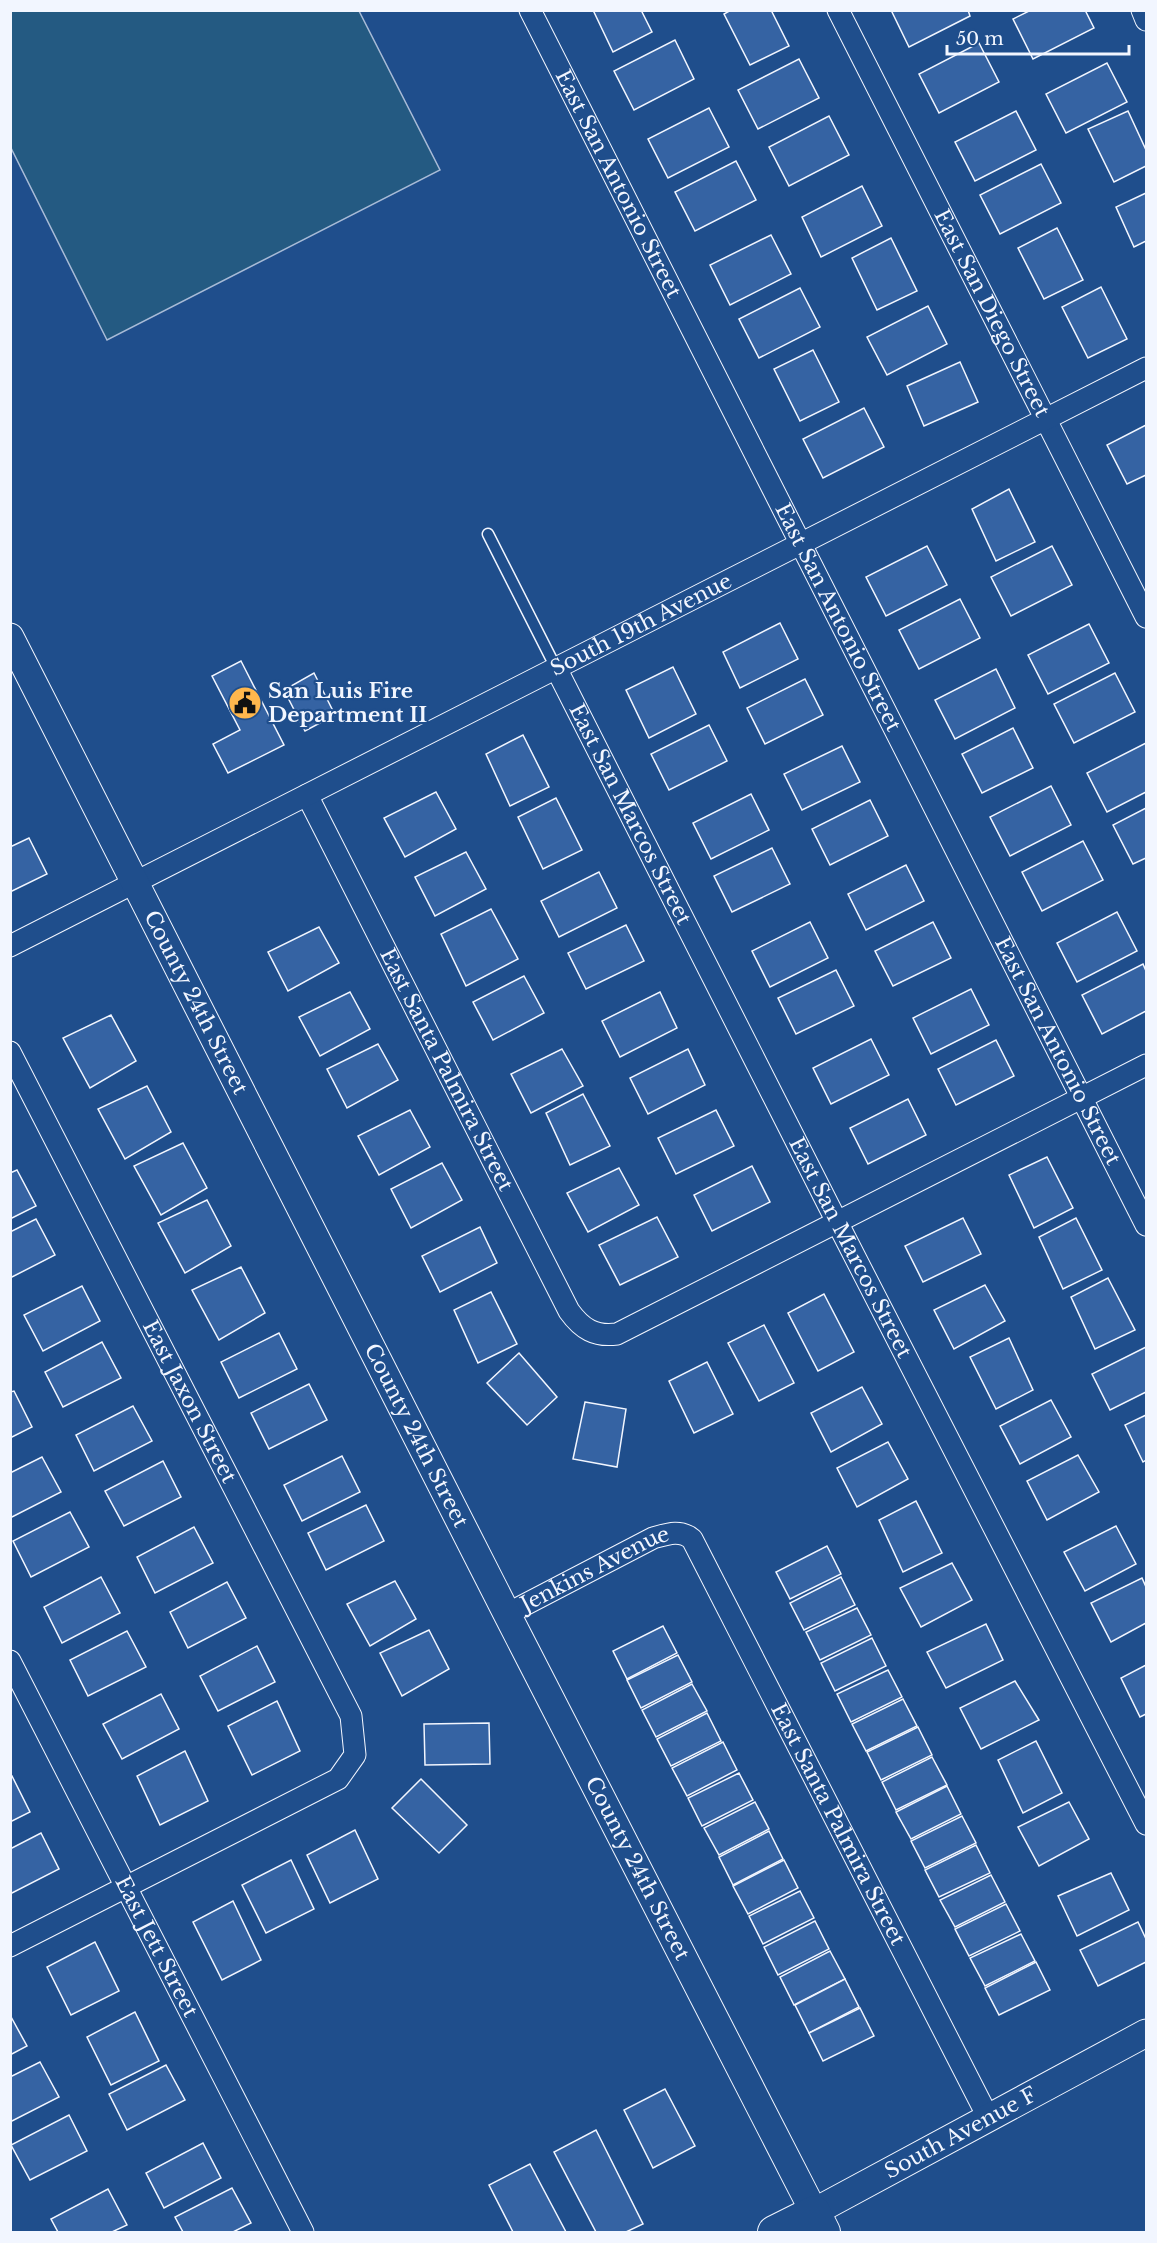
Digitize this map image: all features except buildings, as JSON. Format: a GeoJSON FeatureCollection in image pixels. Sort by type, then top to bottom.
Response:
{"type":"FeatureCollection","features":[{"type":"Feature","properties":{"kind":"main road","name":"South Avenue F"},"geometry":{"type":"LineString","coordinates":[[774,2232],[819,2222]]}},
{"type":"Feature","properties":{"kind":"street","name":"East San Antonio Street"},"geometry":{"type":"LineString","coordinates":[[530,10],[1146,1224]]}},
{"type":"Feature","properties":{"kind":"street","name":"East San Diego Street"},"geometry":{"type":"LineString","coordinates":[[838,10],[1146,617]]}},
{"type":"Feature","properties":{"kind":"street"},"geometry":{"type":"LineString","coordinates":[[1142,10],[1146,20]]}},
{"type":"Feature","properties":{"kind":"street","name":"South 19th Avenue"},"geometry":{"type":"LineString","coordinates":[[10,946],[1146,368]]}},
{"type":"Feature","properties":{"kind":"street","name":"County 24th Street"},"geometry":{"type":"LineString","coordinates":[[10,637],[819,2222]]}},
{"type":"Feature","properties":{"kind":"street","name":"East San Marcos Street"},"geometry":{"type":"LineString","coordinates":[[556,668],[1146,1824]]}},
{"type":"Feature","properties":{"kind":"street","name":"East Santa Palmira Street"},"geometry":{"type":"LineString","coordinates":[[307,795],[569,1311],[579,1325],[595,1334],[617,1334],[837,1222]]}},
{"type":"Feature","properties":{"kind":"street","name":"East Jaxon Street"},"geometry":{"type":"LineString","coordinates":[[10,1052],[351,1716],[355,1755],[338,1779],[127,1887]]}},
{"type":"Feature","properties":{"kind":"street"},"geometry":{"type":"LineString","coordinates":[[837,1222],[1146,1065]]}},
{"type":"Feature","properties":{"kind":"street","name":"Jenkins Avenue"},"geometry":{"type":"LineString","coordinates":[[507,1614],[653,1538],[671,1532],[686,1533]]}},
{"type":"Feature","properties":{"kind":"street","name":"East Santa Palmira Street"},"geometry":{"type":"LineString","coordinates":[[686,1533],[692,1539],[989,2119]]}},
{"type":"Feature","properties":{"kind":"street","name":"East Jett Street"},"geometry":{"type":"LineString","coordinates":[[10,1661],[303,2232]]}},
{"type":"Feature","properties":{"kind":"street"},"geometry":{"type":"LineString","coordinates":[[10,1946],[127,1887]]}},
{"type":"Feature","properties":{"kind":"street","name":"South Avenue F"},"geometry":{"type":"LineString","coordinates":[[819,2222],[989,2119],[1146,2033]]}},
{"type":"Feature","properties":{"kind":"lane"},"geometry":{"type":"LineString","coordinates":[[488,534],[556,668]]}},
{"type":"Feature","properties":{"kind":"shaded area"},"geometry":{"type":"Polygon","coordinates":[[[11,10],[359,11],[440,170],[107,340],[11,148],[11,10]]]}},
{"type":"Feature","properties":{"kind":"place","name":"San Luis Fire Department II"},"geometry":{"type":"Point","coordinates":[245,703]}}]}
